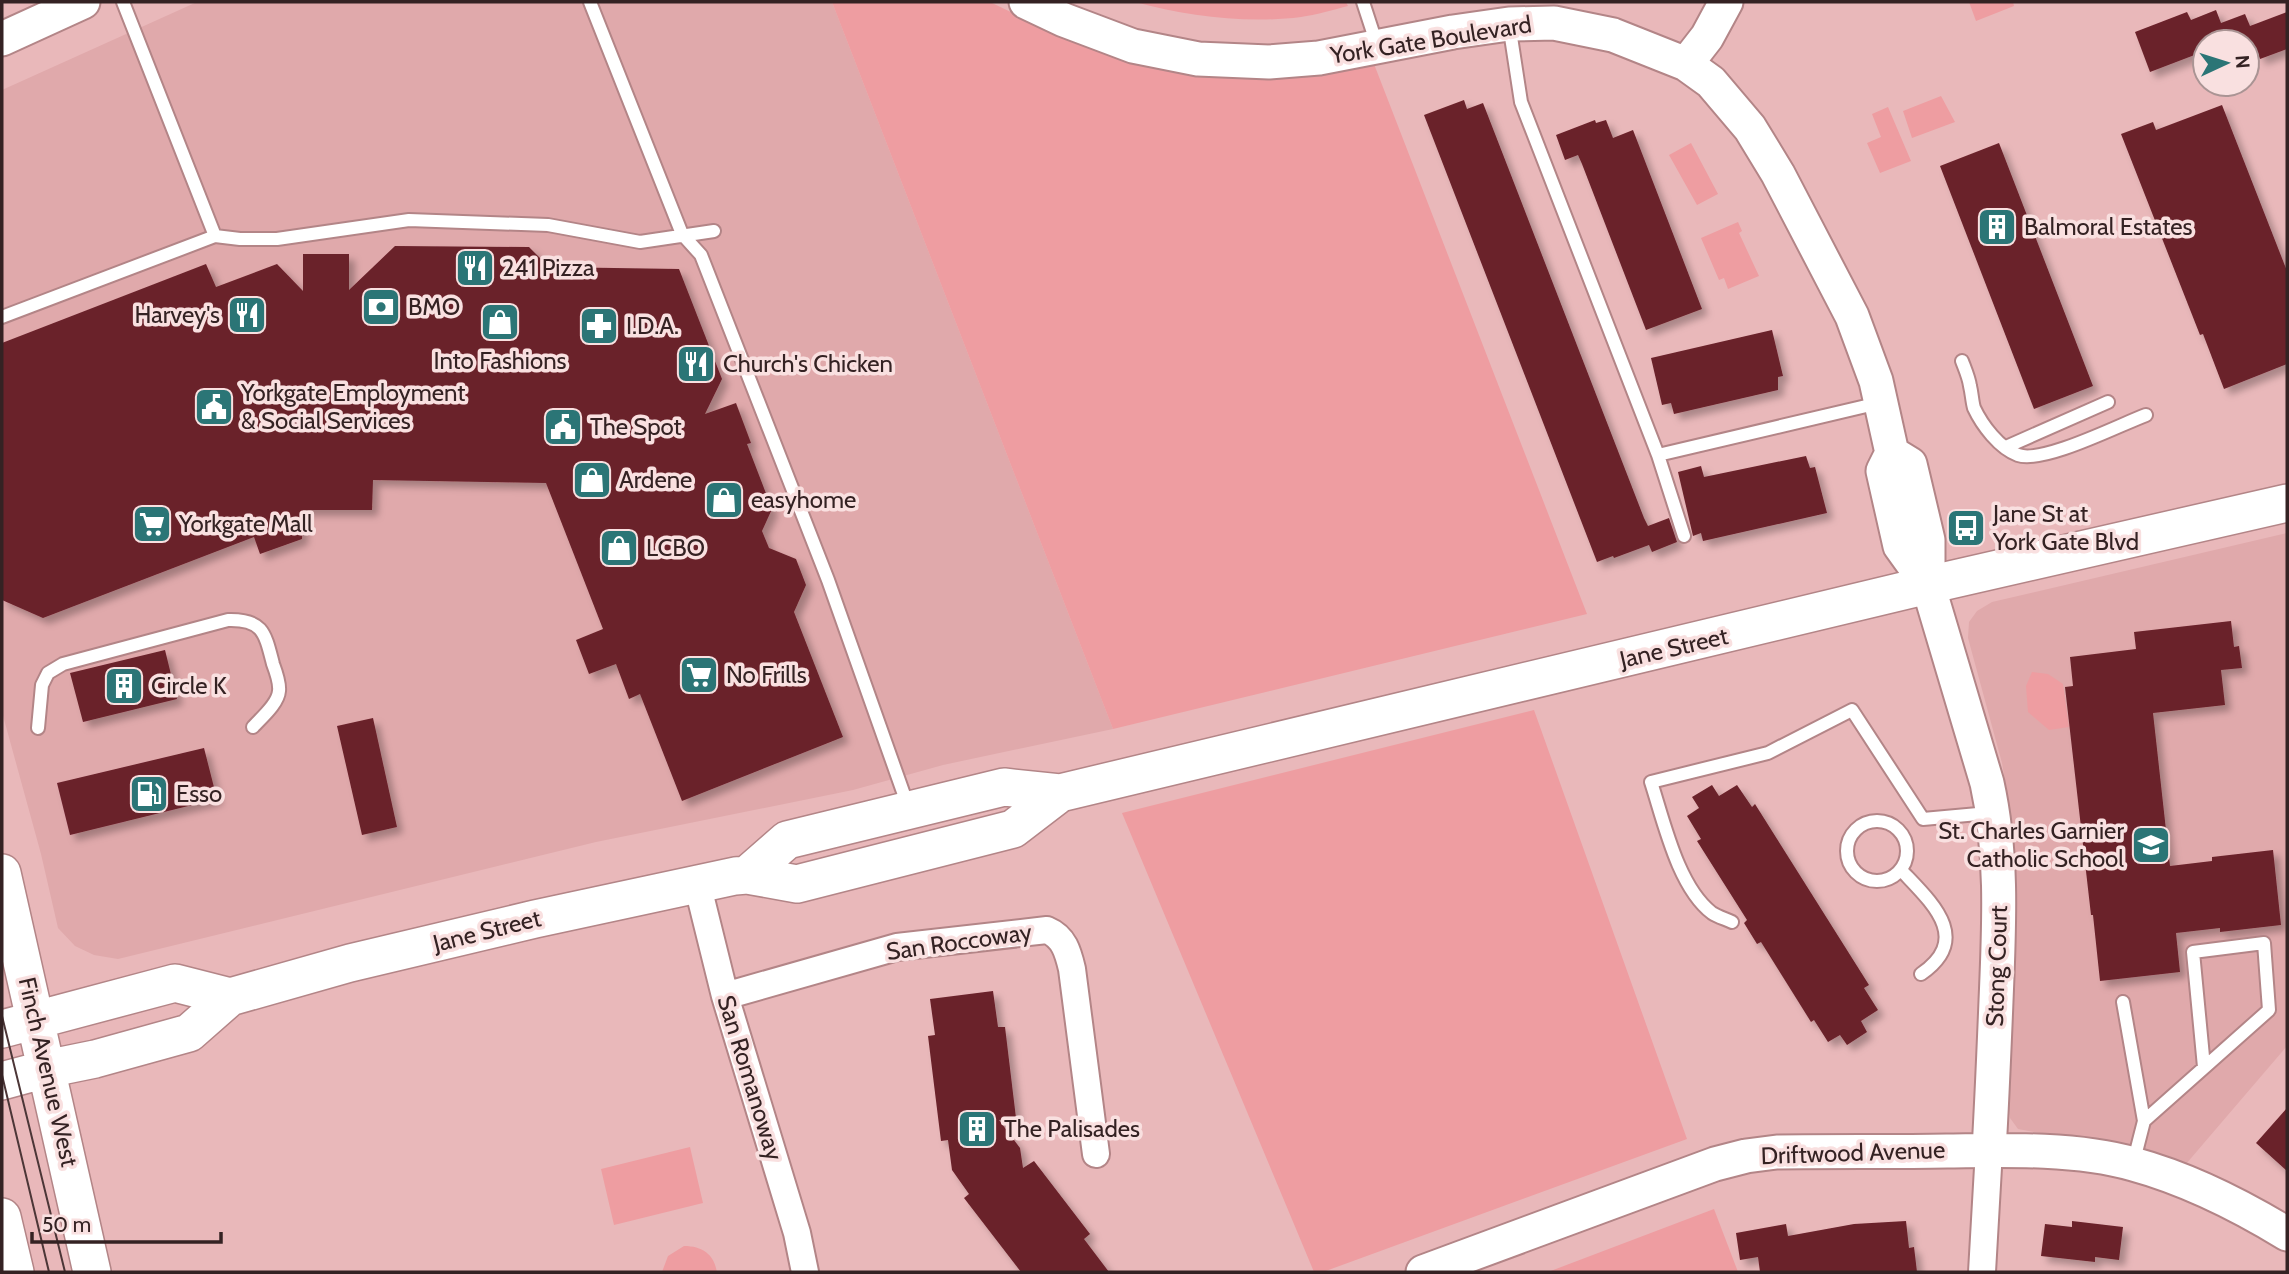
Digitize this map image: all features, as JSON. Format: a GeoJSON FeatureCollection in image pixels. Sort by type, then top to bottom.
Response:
{"type":"FeatureCollection","features":[{"type":"Feature","properties":{"kind":"main road","name":"Jane Street"},"geometry":{"type":"LineString","coordinates":[[747,875],[787,841],[910,810],[1004,788],[1060,793],[2287,503]]}},
{"type":"Feature","properties":{"kind":"main road","name":"Jane Street"},"geometry":{"type":"LineString","coordinates":[[2,1081],[189,1033],[230,997],[350,963],[697,883],[747,875],[797,884],[1013,829],[1060,793]]}},
{"type":"Feature","properties":{"kind":"main road"},"geometry":{"type":"LineString","coordinates":[[910,810],[921,852]]}},
{"type":"Feature","properties":{"kind":"main road","name":"Finch Avenue West"},"geometry":{"type":"LineString","coordinates":[[2,873],[24,965],[18,1024],[46,1069],[92,1272]]}},
{"type":"Feature","properties":{"kind":"main road"},"geometry":{"type":"LineString","coordinates":[[18,1024],[175,983],[230,997]]}},
{"type":"Feature","properties":{"kind":"main road"},"geometry":{"type":"LineString","coordinates":[[2,1217],[15,1272]]}},
{"type":"Feature","properties":{"kind":"street"},"geometry":{"type":"LineString","coordinates":[[2,39],[83,2]]}},
{"type":"Feature","properties":{"kind":"street","name":"York Gate Boulevard"},"geometry":{"type":"LineString","coordinates":[[1026,2],[1064,20],[1133,46],[1198,59],[1269,62],[1319,58],[1509,24],[1554,23],[1613,35],[1686,64],[1711,82],[1751,128],[1852,316],[1869,360],[1892,453],[1883,471],[1900,546],[1928,586]]}},
{"type":"Feature","properties":{"kind":"street"},"geometry":{"type":"LineString","coordinates":[[1686,64],[1707,37],[1726,2]]}},
{"type":"Feature","properties":{"kind":"street","name":"Stong Court"},"geometry":{"type":"LineString","coordinates":[[1928,586],[1987,783],[1998,857],[1999,934],[1982,1272]]}},
{"type":"Feature","properties":{"kind":"street","name":"San Romanoway"},"geometry":{"type":"LineString","coordinates":[[697,883],[725,996],[797,1233],[805,1272]]}},
{"type":"Feature","properties":{"kind":"street","name":"San Roccoway"},"geometry":{"type":"LineString","coordinates":[[725,996],[897,947],[1047,930],[1056,934],[1064,945],[1072,969],[1096,1154]]}},
{"type":"Feature","properties":{"kind":"street","name":"Driftwood Avenue"},"geometry":{"type":"LineString","coordinates":[[1423,1272],[1682,1176],[1746,1156],[1777,1152],[1989,1150],[2059,1153],[2133,1164],[2200,1187],[2287,1234]]}},
{"type":"Feature","properties":{"kind":"lane"},"geometry":{"type":"LineString","coordinates":[[123,2],[215,236]]}},
{"type":"Feature","properties":{"kind":"lane"},"geometry":{"type":"LineString","coordinates":[[590,2],[682,234],[701,255],[828,580],[863,674],[898,783],[910,810]]}},
{"type":"Feature","properties":{"kind":"lane"},"geometry":{"type":"LineString","coordinates":[[1363,2],[1377,47]]}},
{"type":"Feature","properties":{"kind":"lane"},"geometry":{"type":"LineString","coordinates":[[1509,24],[1521,102],[1658,456],[1684,536]]}},
{"type":"Feature","properties":{"kind":"lane"},"geometry":{"type":"LineString","coordinates":[[2,317],[215,236],[277,239],[408,220],[548,225],[640,242],[714,231]]}},
{"type":"Feature","properties":{"kind":"lane"},"geometry":{"type":"LineString","coordinates":[[1962,361],[1973,404],[1983,425],[2018,455],[2040,456],[2146,415]]}},
{"type":"Feature","properties":{"kind":"lane"},"geometry":{"type":"LineString","coordinates":[[2006,447],[2108,402]]}},
{"type":"Feature","properties":{"kind":"lane"},"geometry":{"type":"LineString","coordinates":[[1658,456],[1880,403]]}},
{"type":"Feature","properties":{"kind":"lane"},"geometry":{"type":"LineString","coordinates":[[38,728],[42,685],[48,673],[63,664],[228,620],[245,619],[261,628],[279,691],[276,699],[253,727]]}},
{"type":"Feature","properties":{"kind":"lane"},"geometry":{"type":"LineString","coordinates":[[1732,922],[1713,913],[1699,899],[1684,875],[1651,782],[1769,753],[1852,710],[1923,819]]}},
{"type":"Feature","properties":{"kind":"lane"},"geometry":{"type":"LineString","coordinates":[[1899,830],[1923,819],[1993,812]]}},
{"type":"Feature","properties":{"kind":"lane"},"geometry":{"type":"LineString","coordinates":[[1873,820],[1892,824],[1899,830],[1907,845],[1907,854],[1900,870],[1884,880],[1865,878],[1850,865],[1847,846],[1856,829],[1873,820]]}},
{"type":"Feature","properties":{"kind":"lane"},"geometry":{"type":"LineString","coordinates":[[1900,870],[1933,903],[1943,920],[1946,933],[1942,952],[1934,964],[1921,974]]}},
{"type":"Feature","properties":{"kind":"lane"},"geometry":{"type":"LineString","coordinates":[[2144,1121],[2269,1010],[2264,943],[2193,952],[2204,1067]]}},
{"type":"Feature","properties":{"kind":"lane"},"geometry":{"type":"LineString","coordinates":[[2123,1002],[2144,1121],[2133,1164]]}},
{"type":"Feature","properties":{"kind":"shaded area"},"geometry":{"type":"Polygon","coordinates":[[[197,2],[832,2],[1113,729],[943,765],[853,790],[596,842],[118,959],[94,955],[75,946],[58,928],[41,854],[2,712],[2,90],[197,2]]]}},
{"type":"Feature","properties":{"kind":"shaded area"},"geometry":{"type":"Polygon","coordinates":[[[832,2],[990,2],[1059,35],[1148,67],[1224,77],[1307,76],[1374,64],[1587,614],[1113,729],[832,2]]]}},
{"type":"Feature","properties":{"kind":"shaded area"},"geometry":{"type":"Polygon","coordinates":[[[1135,2],[1346,2],[1348,6],[1301,17],[1259,20],[1196,15],[1135,2]]]}},
{"type":"Feature","properties":{"kind":"shaded area"},"geometry":{"type":"Polygon","coordinates":[[[1969,2],[2013,2],[2014,6],[1976,21],[1969,2]]]}},
{"type":"Feature","properties":{"kind":"shaded area"},"geometry":{"type":"Polygon","coordinates":[[[1941,96],[1955,122],[1912,138],[1903,111],[1941,96]]]}},
{"type":"Feature","properties":{"kind":"shaded area"},"geometry":{"type":"Polygon","coordinates":[[[1888,107],[1911,161],[1880,173],[1867,143],[1881,137],[1872,114],[1888,107]]]}},
{"type":"Feature","properties":{"kind":"shaded area"},"geometry":{"type":"Polygon","coordinates":[[[1691,143],[1718,194],[1697,205],[1669,155],[1691,143]]]}},
{"type":"Feature","properties":{"kind":"shaded area"},"geometry":{"type":"Polygon","coordinates":[[[1738,222],[1742,231],[1739,233],[1759,276],[1728,289],[1724,278],[1719,280],[1701,238],[1738,222]]]}},
{"type":"Feature","properties":{"kind":"shaded area","name":"St. Charles Garnier Catholic School"},"geometry":{"type":"Polygon","coordinates":[[[2287,533],[2287,1046],[2186,1164],[2157,1154],[2018,1129],[2010,1118],[2008,1101],[2017,916],[2014,833],[2002,763],[1968,638],[1969,622],[1977,611],[1992,602],[2287,533]]]}},
{"type":"Feature","properties":{"kind":"shaded area"},"geometry":{"type":"Polygon","coordinates":[[[2032,672],[2048,674],[2063,684],[2069,727],[2049,730],[2028,712],[2026,686],[2032,672]]]}},
{"type":"Feature","properties":{"kind":"shaded area"},"geometry":{"type":"Polygon","coordinates":[[[1534,710],[1687,1139],[1323,1272],[1314,1272],[1122,813],[1534,710]]]}},
{"type":"Feature","properties":{"kind":"shaded area"},"geometry":{"type":"Polygon","coordinates":[[[690,1147],[703,1203],[614,1225],[601,1169],[690,1147]]]}},
{"type":"Feature","properties":{"kind":"shaded area"},"geometry":{"type":"Polygon","coordinates":[[[1714,1209],[1738,1272],[1548,1272],[1714,1209]]]}},
{"type":"Feature","properties":{"kind":"shaded area"},"geometry":{"type":"Polygon","coordinates":[[[684,1246],[706,1252],[713,1260],[717,1272],[662,1272],[668,1256],[684,1246]]]}},
{"type":"Feature","properties":{"kind":"building"},"geometry":{"type":"Polygon","coordinates":[[[2216,10],[2221,23],[2245,14],[2250,26],[2287,12],[2287,49],[2261,59],[2261,28],[2191,28],[2191,56],[2150,72],[2135,32],[2187,12],[2191,20],[2216,10]]]}},
{"type":"Feature","properties":{"kind":"building"},"geometry":{"type":"Polygon","coordinates":[[[1464,100],[1467,109],[1483,103],[1644,518],[1648,526],[1669,518],[1677,542],[1652,552],[1649,545],[1597,562],[1424,115],[1464,100]]]}},
{"type":"Feature","properties":{"kind":"building"},"geometry":{"type":"Polygon","coordinates":[[[2222,105],[2287,271],[2287,364],[2224,389],[2121,134],[2153,122],[2156,130],[2222,105]]]}},
{"type":"Feature","properties":{"kind":"building"},"geometry":{"type":"Polygon","coordinates":[[[1595,120],[1596,123],[1606,120],[1613,138],[1633,130],[1702,309],[1646,330],[1578,155],[1565,160],[1556,135],[1595,120]]]}},
{"type":"Feature","properties":{"kind":"building","name":"Balmoral Estates"},"geometry":{"type":"Polygon","coordinates":[[[1999,143],[2093,386],[2034,409],[1940,166],[1999,143]]]}},
{"type":"Feature","properties":{"kind":"building","name":"Yorkgate Mall"},"geometry":{"type":"Polygon","coordinates":[[[395,246],[529,247],[549,267],[679,269],[722,379],[705,414],[736,403],[751,443],[747,444],[772,509],[762,531],[769,548],[796,559],[806,585],[794,612],[843,737],[682,801],[640,694],[629,699],[616,664],[589,674],[576,640],[603,629],[546,483],[373,480],[372,510],[303,510],[302,539],[260,554],[254,537],[43,618],[2,600],[2,343],[206,264],[216,287],[277,264],[303,291],[303,254],[349,254],[349,290],[395,246]]]}},
{"type":"Feature","properties":{"kind":"building"},"geometry":{"type":"Polygon","coordinates":[[[1772,330],[1783,376],[1778,377],[1778,390],[1674,414],[1671,403],[1662,405],[1651,358],[1772,330]]]}},
{"type":"Feature","properties":{"kind":"building"},"geometry":{"type":"Polygon","coordinates":[[[1806,456],[1810,468],[1815,467],[1827,513],[1703,541],[1701,533],[1693,536],[1678,472],[1701,466],[1704,477],[1806,456]]]}},
{"type":"Feature","properties":{"kind":"building"},"geometry":{"type":"Polygon","coordinates":[[[2231,621],[2234,647],[2239,646],[2242,668],[2221,670],[2225,705],[2153,713],[2170,866],[2212,861],[2212,857],[2273,850],[2281,925],[2220,932],[2220,928],[2176,933],[2180,972],[2100,981],[2065,687],[2073,686],[2070,657],[2136,649],[2134,632],[2231,621]]]}},
{"type":"Feature","properties":{"kind":"building","name":"Circle K"},"geometry":{"type":"Polygon","coordinates":[[[165,650],[177,699],[83,722],[70,673],[165,650]]]}},
{"type":"Feature","properties":{"kind":"building"},"geometry":{"type":"Polygon","coordinates":[[[373,718],[397,827],[362,835],[337,726],[373,718]]]}},
{"type":"Feature","properties":{"kind":"building"},"geometry":{"type":"Polygon","coordinates":[[[204,748],[217,799],[70,835],[57,783],[204,748]]]}},
{"type":"Feature","properties":{"kind":"building"},"geometry":{"type":"Polygon","coordinates":[[[1712,785],[1719,796],[1737,785],[1752,807],[1755,804],[1869,985],[1864,988],[1878,1010],[1861,1021],[1867,1032],[1847,1045],[1840,1035],[1828,1042],[1814,1020],[1811,1022],[1761,942],[1757,944],[1744,923],[1747,920],[1697,841],[1701,839],[1687,816],[1699,808],[1692,797],[1712,785]]]}},
{"type":"Feature","properties":{"kind":"building","name":"The Palisades"},"geometry":{"type":"Polygon","coordinates":[[[993,991],[998,1027],[1005,1027],[1016,1118],[999,1120],[1020,1148],[1023,1168],[1034,1161],[1090,1234],[1084,1239],[1109,1272],[1021,1272],[964,1198],[969,1194],[952,1170],[948,1140],[941,1141],[928,1036],[935,1035],[930,999],[993,991]]]}},
{"type":"Feature","properties":{"kind":"building"},"geometry":{"type":"Polygon","coordinates":[[[2287,1108],[2287,1171],[2256,1143],[2287,1108]]]}},
{"type":"Feature","properties":{"kind":"building"},"geometry":{"type":"Polygon","coordinates":[[[1906,1221],[1909,1248],[1914,1247],[1917,1272],[1760,1272],[1758,1257],[1740,1260],[1736,1233],[1786,1224],[1788,1236],[1854,1224],[1906,1221]]]}},
{"type":"Feature","properties":{"kind":"building"},"geometry":{"type":"Polygon","coordinates":[[[2072,1221],[2123,1227],[2119,1260],[2095,1257],[2095,1262],[2041,1256],[2045,1224],[2072,1227],[2072,1221]]]}},
{"type":"Feature","properties":{"kind":"tram line"},"geometry":{"type":"LineString","coordinates":[[2,1016],[65,1272]]}},
{"type":"Feature","properties":{"kind":"tram line"},"geometry":{"type":"LineString","coordinates":[[2,1075],[49,1272]]}},
{"type":"Feature","properties":{"kind":"place","name":"Balmoral Estates"},"geometry":{"type":"Point","coordinates":[1997,227]}},
{"type":"Feature","properties":{"kind":"place","name":"241 Pizza"},"geometry":{"type":"Point","coordinates":[475,268]}},
{"type":"Feature","properties":{"kind":"place","name":"BMO"},"geometry":{"type":"Point","coordinates":[381,307]}},
{"type":"Feature","properties":{"kind":"place","name":"Harvey's"},"geometry":{"type":"Point","coordinates":[247,315]}},
{"type":"Feature","properties":{"kind":"place","name":"Into Fashions"},"geometry":{"type":"Point","coordinates":[500,322]}},
{"type":"Feature","properties":{"kind":"place","name":"I.D.A."},"geometry":{"type":"Point","coordinates":[599,326]}},
{"type":"Feature","properties":{"kind":"place","name":"Church's Chicken"},"geometry":{"type":"Point","coordinates":[696,364]}},
{"type":"Feature","properties":{"kind":"place","name":"Yorkgate Employment & Social Services"},"geometry":{"type":"Point","coordinates":[214,407]}},
{"type":"Feature","properties":{"kind":"place","name":"The Spot"},"geometry":{"type":"Point","coordinates":[563,427]}},
{"type":"Feature","properties":{"kind":"place","name":"Ardene"},"geometry":{"type":"Point","coordinates":[592,480]}},
{"type":"Feature","properties":{"kind":"place","name":"easyhome"},"geometry":{"type":"Point","coordinates":[724,500]}},
{"type":"Feature","properties":{"kind":"place","name":"Yorkgate Mall"},"geometry":{"type":"Point","coordinates":[152,524]}},
{"type":"Feature","properties":{"kind":"place","name":"Jane St at York Gate Blvd"},"geometry":{"type":"Point","coordinates":[1966,528]}},
{"type":"Feature","properties":{"kind":"place","name":"LCBO"},"geometry":{"type":"Point","coordinates":[619,548]}},
{"type":"Feature","properties":{"kind":"place","name":"No Frills"},"geometry":{"type":"Point","coordinates":[699,675]}},
{"type":"Feature","properties":{"kind":"place","name":"Circle K"},"geometry":{"type":"Point","coordinates":[124,686]}},
{"type":"Feature","properties":{"kind":"place","name":"Esso"},"geometry":{"type":"Point","coordinates":[149,794]}},
{"type":"Feature","properties":{"kind":"place","name":"St. Charles Garnier Catholic School"},"geometry":{"type":"Point","coordinates":[2151,845]}},
{"type":"Feature","properties":{"kind":"place","name":"The Palisades"},"geometry":{"type":"Point","coordinates":[977,1129]}}]}
